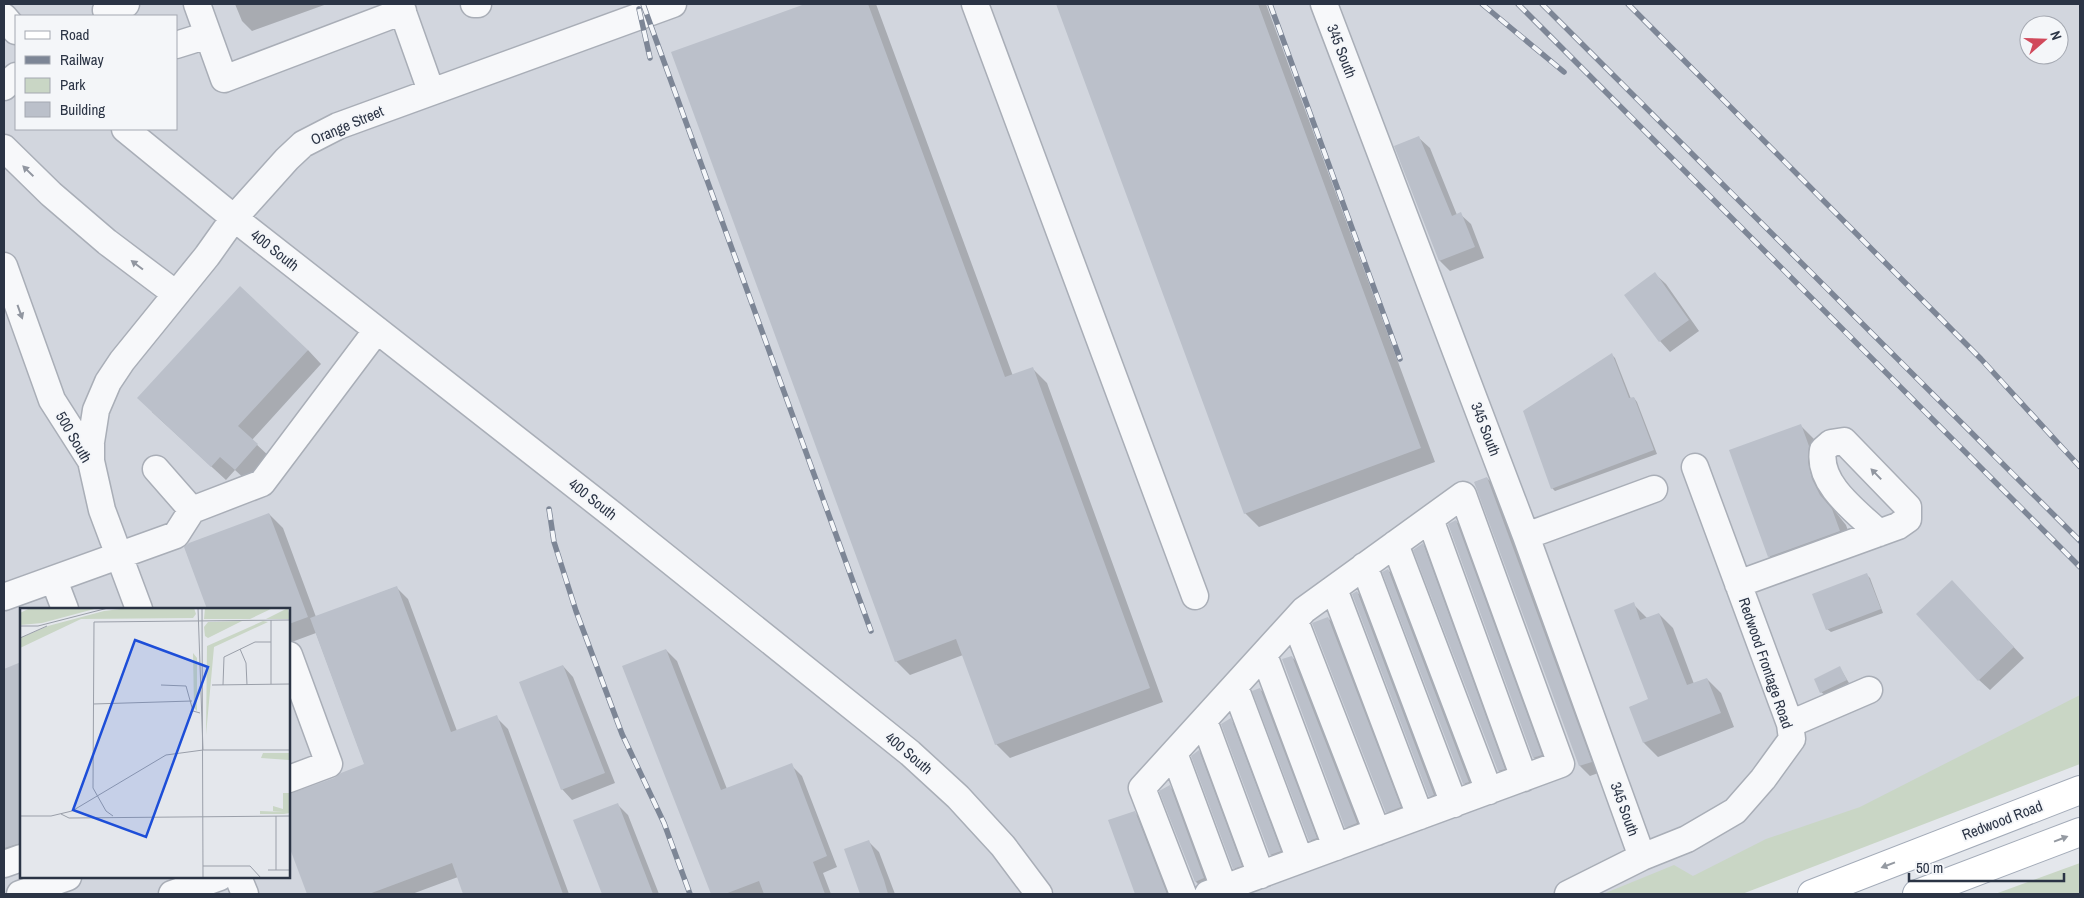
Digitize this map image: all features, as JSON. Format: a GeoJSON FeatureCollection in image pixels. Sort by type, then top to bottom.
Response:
{"type":"FeatureCollection","features":[{"type":"Feature","properties":{"kind":"main road","name":"Redwood Road"},"geometry":{"type":"LineString","coordinates":[[1812,894],[2080,790]]}},
{"type":"Feature","properties":{"kind":"main road"},"geometry":{"type":"LineString","coordinates":[[1917,894],[2080,832]]}},
{"type":"Feature","properties":{"kind":"street"},"geometry":{"type":"LineString","coordinates":[[197,4],[224,79],[402,8],[431,91]]}},
{"type":"Feature","properties":{"kind":"street","name":"Orange Street"},"geometry":{"type":"LineString","coordinates":[[91,461],[93,425],[101,396],[122,362],[234,218],[303,144],[338,126],[673,4]]}},
{"type":"Feature","properties":{"kind":"street"},"geometry":{"type":"LineString","coordinates":[[976,4],[1195,596]]}},
{"type":"Feature","properties":{"kind":"street","name":"345 South"},"geometry":{"type":"LineString","coordinates":[[1324,4],[1526,536],[1642,857]]}},
{"type":"Feature","properties":{"kind":"street"},"geometry":{"type":"LineString","coordinates":[[4,17],[15,30]]}},
{"type":"Feature","properties":{"kind":"street"},"geometry":{"type":"LineString","coordinates":[[178,44],[208,35]]}},
{"type":"Feature","properties":{"kind":"street"},"geometry":{"type":"LineString","coordinates":[[4,87],[15,77]]}},
{"type":"Feature","properties":{"kind":"street","name":"400 South"},"geometry":{"type":"LineString","coordinates":[[126,130],[234,218],[613,515],[910,753],[980,821],[1039,894]]}},
{"type":"Feature","properties":{"kind":"street"},"geometry":{"type":"LineString","coordinates":[[4,148],[51,194],[107,242],[176,294]]}},
{"type":"Feature","properties":{"kind":"street","name":"500 South"},"geometry":{"type":"LineString","coordinates":[[4,266],[52,400],[91,461],[97,494],[139,608]]}},
{"type":"Feature","properties":{"kind":"street"},"geometry":{"type":"LineString","coordinates":[[4,597],[176,535],[192,510],[262,483],[377,330]]}},
{"type":"Feature","properties":{"kind":"street"},"geometry":{"type":"LineString","coordinates":[[1738,584],[1879,533],[1898,526],[1908,519],[1908,507],[1844,441],[1831,443],[1823,450],[1821,461],[1828,479],[1879,533]]}},
{"type":"Feature","properties":{"kind":"street","name":"Redwood Frontage Road"},"geometry":{"type":"LineString","coordinates":[[1568,894],[1642,857],[1687,839],[1735,811],[1764,779],[1792,739],[1790,724],[1695,467]]}},
{"type":"Feature","properties":{"kind":"street"},"geometry":{"type":"LineString","coordinates":[[156,469],[192,510]]}},
{"type":"Feature","properties":{"kind":"street"},"geometry":{"type":"LineString","coordinates":[[1526,536],[1654,489]]}},
{"type":"Feature","properties":{"kind":"street"},"geometry":{"type":"LineString","coordinates":[[1174,753],[1216,891],[1561,764],[1463,495],[1304,610],[1142,788],[1183,894]]}},
{"type":"Feature","properties":{"kind":"street"},"geometry":{"type":"LineString","coordinates":[[1430,519],[1524,778]]}},
{"type":"Feature","properties":{"kind":"street"},"geometry":{"type":"LineString","coordinates":[[1395,544],[1489,791]]}},
{"type":"Feature","properties":{"kind":"street"},"geometry":{"type":"LineString","coordinates":[[1364,566],[1454,804]]}},
{"type":"Feature","properties":{"kind":"street"},"geometry":{"type":"LineString","coordinates":[[54,580],[65,608]]}},
{"type":"Feature","properties":{"kind":"street"},"geometry":{"type":"LineString","coordinates":[[1334,589],[1420,816]]}},
{"type":"Feature","properties":{"kind":"street"},"geometry":{"type":"LineString","coordinates":[[1295,620],[1378,832]]}},
{"type":"Feature","properties":{"kind":"street"},"geometry":{"type":"LineString","coordinates":[[1264,655],[1336,847]]}},
{"type":"Feature","properties":{"kind":"street"},"geometry":{"type":"LineString","coordinates":[[290,658],[329,764],[290,779]]}},
{"type":"Feature","properties":{"kind":"street"},"geometry":{"type":"LineString","coordinates":[[1235,687],[1300,860]]}},
{"type":"Feature","properties":{"kind":"street"},"geometry":{"type":"LineString","coordinates":[[1790,724],[1869,690]]}},
{"type":"Feature","properties":{"kind":"street"},"geometry":{"type":"LineString","coordinates":[[1204,721],[1261,875]]}},
{"type":"Feature","properties":{"kind":"street"},"geometry":{"type":"LineString","coordinates":[[4,864],[20,858]]}},
{"type":"Feature","properties":{"kind":"street"},"geometry":{"type":"LineString","coordinates":[[20,894],[65,878]]}},
{"type":"Feature","properties":{"kind":"street"},"geometry":{"type":"LineString","coordinates":[[172,894],[217,878]]}},
{"type":"Feature","properties":{"kind":"street"},"geometry":{"type":"LineString","coordinates":[[238,878],[245,894]]}},
{"type":"Feature","properties":{"kind":"shaded area"},"geometry":{"type":"Polygon","coordinates":[[[4,4],[2080,4],[2080,751],[1709,894],[4,894],[4,4]]]}},
{"type":"Feature","properties":{"kind":"green space"},"geometry":{"type":"Polygon","coordinates":[[[2080,695],[2080,764],[1742,894],[1603,894],[1674,865],[1693,876],[1766,839],[1860,807],[2080,695]]]}},
{"type":"Feature","properties":{"kind":"green space"},"geometry":{"type":"Polygon","coordinates":[[[2080,863],[2080,894],[1995,894],[2080,863]]]}},
{"type":"Feature","properties":{"kind":"building"},"geometry":{"type":"Polygon","coordinates":[[[805,4],[868,4],[1005,377],[1033,367],[1150,688],[995,745],[956,639],[895,662],[671,52],[805,4]]]}},
{"type":"Feature","properties":{"kind":"building"},"geometry":{"type":"Polygon","coordinates":[[[1056,4],[1258,4],[1421,448],[1244,514],[1056,4]]]}},
{"type":"Feature","properties":{"kind":"building"},"geometry":{"type":"Polygon","coordinates":[[[1419,136],[1452,216],[1461,212],[1475,247],[1439,261],[1394,146],[1419,136]]]}},
{"type":"Feature","properties":{"kind":"building"},"geometry":{"type":"Polygon","coordinates":[[[1655,272],[1689,320],[1659,342],[1624,295],[1655,272]]]}},
{"type":"Feature","properties":{"kind":"building"},"geometry":{"type":"Polygon","coordinates":[[[240,286],[308,350],[238,426],[258,444],[235,470],[220,457],[211,467],[137,398],[240,286]]]}},
{"type":"Feature","properties":{"kind":"building"},"geometry":{"type":"Polygon","coordinates":[[[1612,353],[1629,398],[1634,397],[1654,450],[1551,489],[1523,411],[1612,353]]]}},
{"type":"Feature","properties":{"kind":"building"},"geometry":{"type":"Polygon","coordinates":[[[1801,424],[1809,446],[1808,462],[1812,479],[1820,495],[1832,509],[1840,531],[1768,557],[1729,450],[1801,424]]]}},
{"type":"Feature","properties":{"kind":"building"},"geometry":{"type":"Polygon","coordinates":[[[1487,477],[1592,762],[1579,766],[1474,482],[1487,477]]]}},
{"type":"Feature","properties":{"kind":"building"},"geometry":{"type":"Polygon","coordinates":[[[269,513],[308,617],[290,624],[290,608],[207,608],[184,547],[189,543],[269,513]]]}},
{"type":"Feature","properties":{"kind":"building"},"geometry":{"type":"Polygon","coordinates":[[[1456,520],[1542,755],[1533,758],[1448,524],[1456,520]]]}},
{"type":"Feature","properties":{"kind":"building"},"geometry":{"type":"Polygon","coordinates":[[[1423,543],[1505,769],[1498,771],[1413,550],[1423,543]]]}},
{"type":"Feature","properties":{"kind":"building"},"geometry":{"type":"Polygon","coordinates":[[[1388,569],[1469,782],[1463,784],[1382,572],[1388,569]]]}},
{"type":"Feature","properties":{"kind":"building"},"geometry":{"type":"Polygon","coordinates":[[[1867,573],[1881,609],[1826,630],[1812,594],[1867,573]]]}},
{"type":"Feature","properties":{"kind":"building"},"geometry":{"type":"Polygon","coordinates":[[[1952,580],[2014,647],[1978,681],[1916,614],[1952,580]]]}},
{"type":"Feature","properties":{"kind":"building"},"geometry":{"type":"Polygon","coordinates":[[[397,586],[451,732],[497,715],[563,894],[463,894],[452,863],[369,894],[307,894],[290,849],[290,794],[334,778],[341,773],[364,764],[310,618],[397,586]]]}},
{"type":"Feature","properties":{"kind":"building"},"geometry":{"type":"Polygon","coordinates":[[[1357,591],[1434,795],[1429,797],[1352,594],[1357,591]]]}},
{"type":"Feature","properties":{"kind":"building"},"geometry":{"type":"Polygon","coordinates":[[[1634,602],[1640,620],[1659,613],[1687,685],[1707,678],[1721,713],[1643,743],[1629,707],[1648,699],[1614,610],[1634,602]]]}},
{"type":"Feature","properties":{"kind":"building"},"geometry":{"type":"Polygon","coordinates":[[[1328,617],[1401,807],[1386,813],[1312,623],[1328,617]]]}},
{"type":"Feature","properties":{"kind":"building"},"geometry":{"type":"Polygon","coordinates":[[[666,649],[721,790],[792,763],[827,856],[813,862],[825,894],[764,894],[759,881],[725,894],[711,894],[622,666],[666,649]]]}},
{"type":"Feature","properties":{"kind":"building"},"geometry":{"type":"Polygon","coordinates":[[[1292,656],[1357,823],[1345,828],[1282,659],[1292,656]]]}},
{"type":"Feature","properties":{"kind":"building"},"geometry":{"type":"Polygon","coordinates":[[[20,662],[20,843],[4,848],[4,669],[20,662]]]}},
{"type":"Feature","properties":{"kind":"building"},"geometry":{"type":"Polygon","coordinates":[[[563,665],[605,773],[561,790],[519,682],[563,665]]]}},
{"type":"Feature","properties":{"kind":"building"},"geometry":{"type":"Polygon","coordinates":[[[1840,666],[1847,680],[1820,693],[1814,679],[1840,666]]]}},
{"type":"Feature","properties":{"kind":"building"},"geometry":{"type":"Polygon","coordinates":[[[1260,688],[1317,838],[1309,841],[1252,691],[1260,688]]]}},
{"type":"Feature","properties":{"kind":"building"},"geometry":{"type":"Polygon","coordinates":[[[1231,718],[1281,851],[1270,855],[1221,724],[1231,718]]]}},
{"type":"Feature","properties":{"kind":"building"},"geometry":{"type":"Polygon","coordinates":[[[1199,750],[1242,866],[1233,869],[1191,756],[1199,750]]]}},
{"type":"Feature","properties":{"kind":"building"},"geometry":{"type":"Polygon","coordinates":[[[1170,785],[1204,878],[1195,882],[1159,791],[1170,785]]]}},
{"type":"Feature","properties":{"kind":"building"},"geometry":{"type":"Polygon","coordinates":[[[618,803],[653,894],[602,894],[573,820],[618,803]]]}},
{"type":"Feature","properties":{"kind":"building"},"geometry":{"type":"Polygon","coordinates":[[[1135,811],[1167,894],[1135,894],[1108,820],[1135,811]]]}},
{"type":"Feature","properties":{"kind":"building"},"geometry":{"type":"Polygon","coordinates":[[[869,840],[888,894],[860,894],[844,849],[869,840]]]}},
{"type":"Feature","properties":{"kind":"railway"},"geometry":{"type":"LineString","coordinates":[[643,4],[871,631]]}},
{"type":"Feature","properties":{"kind":"railway"},"geometry":{"type":"LineString","coordinates":[[1270,4],[1400,359]]}},
{"type":"Feature","properties":{"kind":"railway"},"geometry":{"type":"LineString","coordinates":[[1482,4],[1564,72]]}},
{"type":"Feature","properties":{"kind":"railway"},"geometry":{"type":"LineString","coordinates":[[1518,4],[2080,567]]}},
{"type":"Feature","properties":{"kind":"railway"},"geometry":{"type":"LineString","coordinates":[[1542,4],[2080,541]]}},
{"type":"Feature","properties":{"kind":"railway"},"geometry":{"type":"LineString","coordinates":[[1628,4],[1981,359],[2080,467]]}},
{"type":"Feature","properties":{"kind":"railway"},"geometry":{"type":"LineString","coordinates":[[639,9],[650,58]]}},
{"type":"Feature","properties":{"kind":"railway"},"geometry":{"type":"LineString","coordinates":[[549,509],[554,542],[576,611],[622,734],[664,823],[690,894]]}}]}
